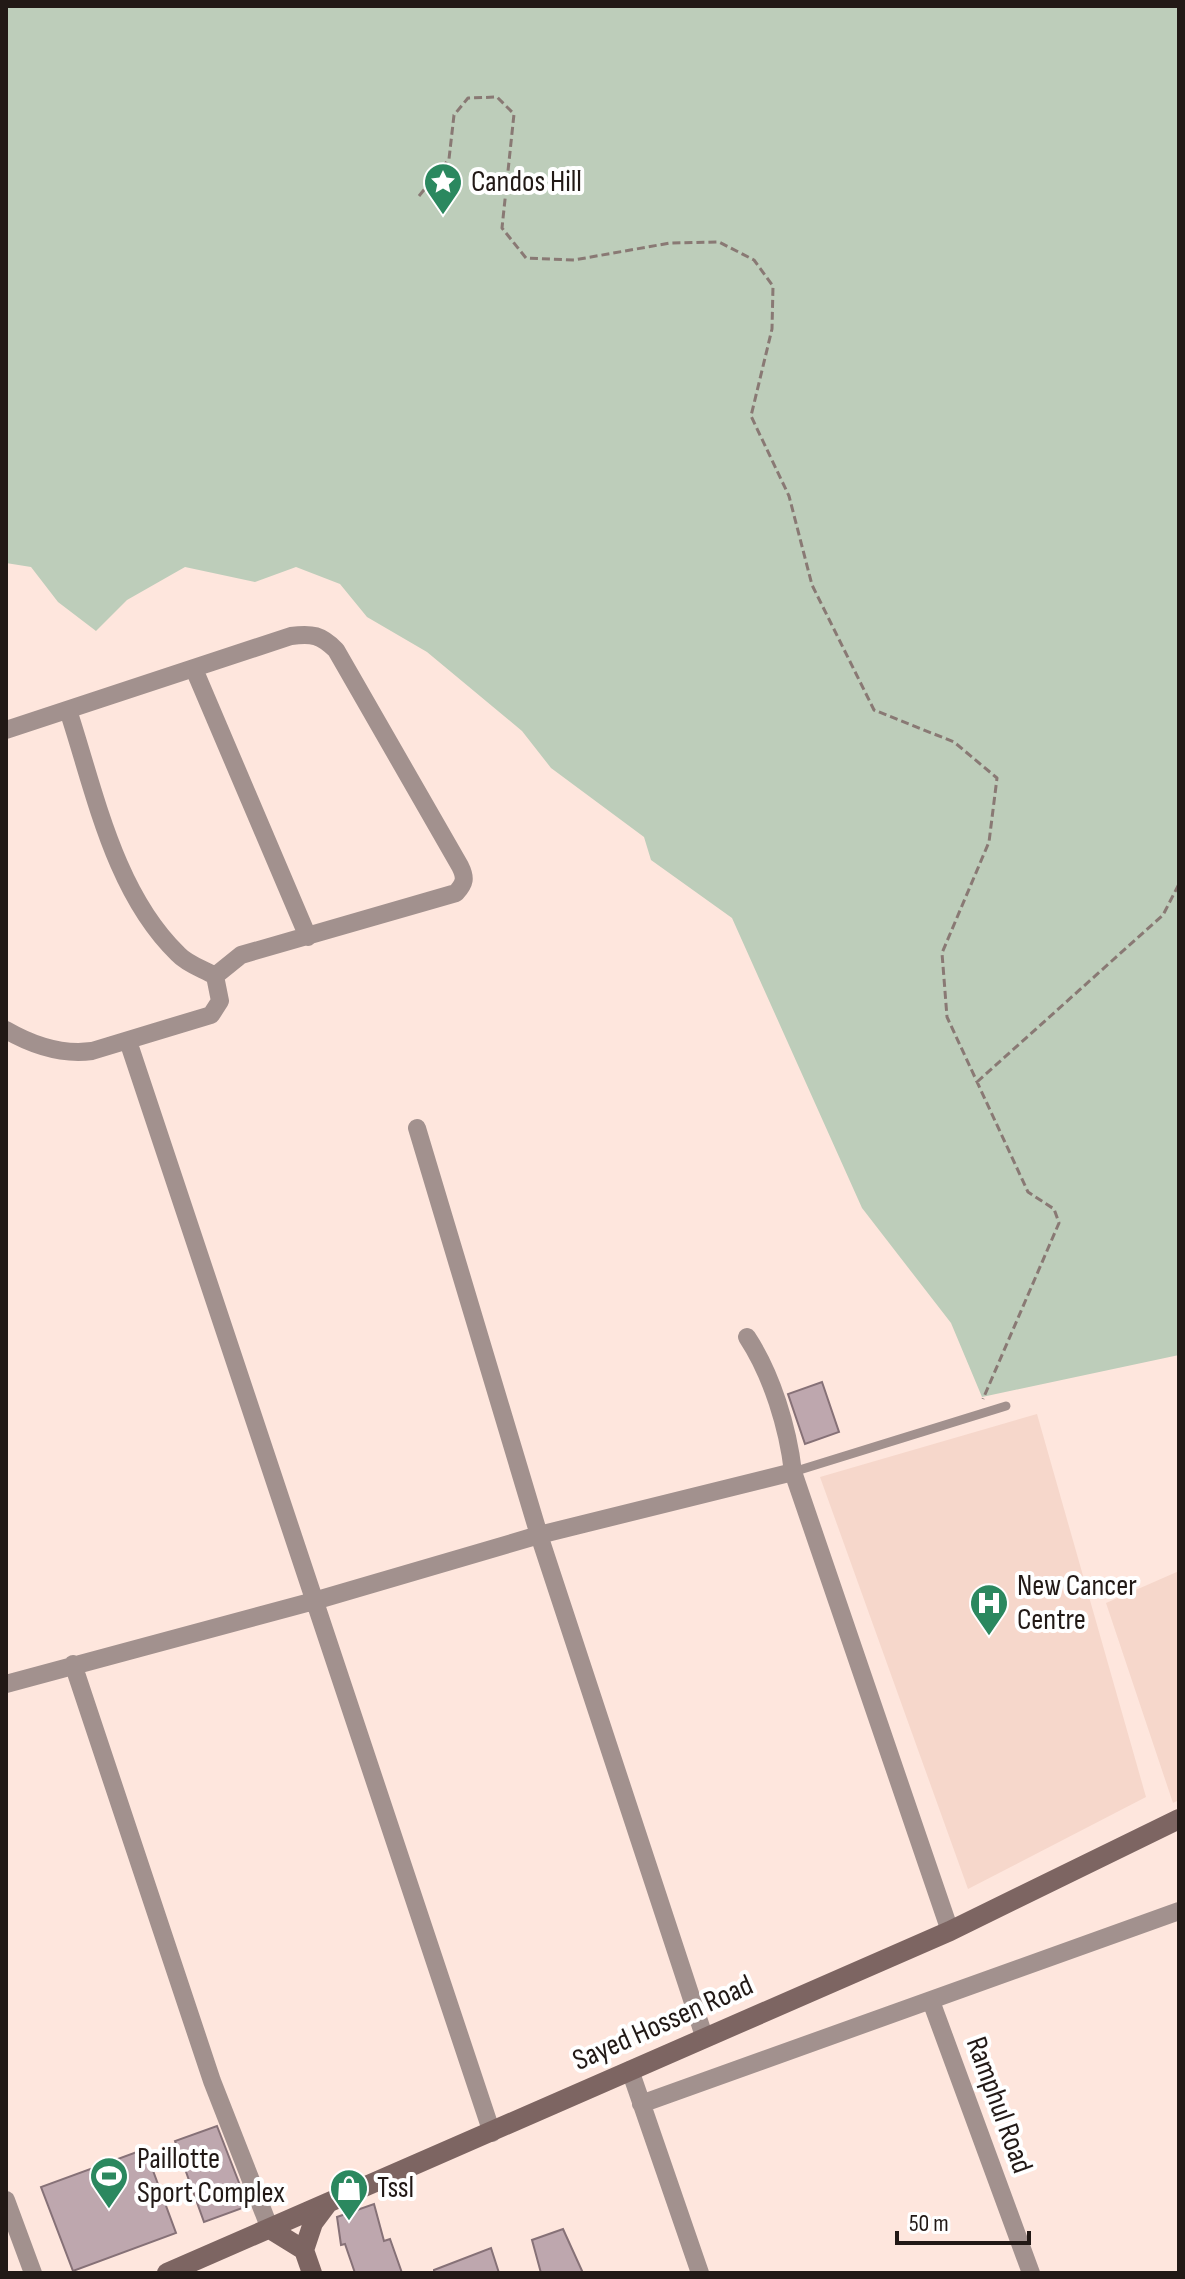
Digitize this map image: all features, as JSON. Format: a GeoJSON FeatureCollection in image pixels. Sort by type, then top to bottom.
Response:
{"type":"FeatureCollection","features":[{"type":"Feature","properties":{"kind":"main road","name":"Sayed Hossen Road"},"geometry":{"type":"LineString","coordinates":[[167,2273],[950,1931],[1179,1819]]}},
{"type":"Feature","properties":{"kind":"main road"},"geometry":{"type":"LineString","coordinates":[[312,2273],[304,2250],[313,2223],[328,2203]]}},
{"type":"Feature","properties":{"kind":"main road"},"geometry":{"type":"LineString","coordinates":[[270,2229],[304,2250]]}},
{"type":"Feature","properties":{"kind":"street"},"geometry":{"type":"LineString","coordinates":[[6,730],[291,636],[311,633],[325,638],[347,667],[465,876],[456,893],[241,955],[215,976]]}},
{"type":"Feature","properties":{"kind":"street"},"geometry":{"type":"LineString","coordinates":[[194,669],[308,937]]}},
{"type":"Feature","properties":{"kind":"street"},"geometry":{"type":"LineString","coordinates":[[68,710],[123,874],[148,921],[180,957],[215,976]]}},
{"type":"Feature","properties":{"kind":"street"},"geometry":{"type":"LineString","coordinates":[[6,1030],[20,1038],[74,1053],[128,1041],[211,1015],[220,1001],[215,976]]}},
{"type":"Feature","properties":{"kind":"street"},"geometry":{"type":"LineString","coordinates":[[128,1041],[492,2133]]}},
{"type":"Feature","properties":{"kind":"street"},"geometry":{"type":"LineString","coordinates":[[417,1128],[539,1535],[704,2036]]}},
{"type":"Feature","properties":{"kind":"street"},"geometry":{"type":"LineString","coordinates":[[747,1337],[758,1354],[768,1381],[790,1448],[793,1472],[950,1931]]}},
{"type":"Feature","properties":{"kind":"street"},"geometry":{"type":"LineString","coordinates":[[6,1684],[314,1601],[539,1535],[793,1472]]}},
{"type":"Feature","properties":{"kind":"street"},"geometry":{"type":"LineString","coordinates":[[73,1664],[212,2081],[270,2229]]}},
{"type":"Feature","properties":{"kind":"street"},"geometry":{"type":"LineString","coordinates":[[641,2104],[1179,1911]]}},
{"type":"Feature","properties":{"kind":"street","name":"Ramphul Road"},"geometry":{"type":"LineString","coordinates":[[931,2001],[1031,2273]]}},
{"type":"Feature","properties":{"kind":"street"},"geometry":{"type":"LineString","coordinates":[[630,2070],[700,2273]]}},
{"type":"Feature","properties":{"kind":"street"},"geometry":{"type":"LineString","coordinates":[[6,2200],[12,2237],[33,2273]]}},
{"type":"Feature","properties":{"kind":"lane"},"geometry":{"type":"LineString","coordinates":[[793,1472],[1006,1406]]}},
{"type":"Feature","properties":{"kind":"path"},"geometry":{"type":"LineString","coordinates":[[419,196],[449,159],[454,115],[468,98],[497,97],[514,114],[502,228],[526,258],[574,260],[670,243],[719,242],[754,260],[773,286],[772,329],[751,416],[789,496],[812,585],[874,710],[954,742],[997,778],[989,842],[942,953],[947,1017],[1028,1192],[1054,1209],[1059,1223],[976,1415]]}},
{"type":"Feature","properties":{"kind":"path"},"geometry":{"type":"LineString","coordinates":[[977,1082],[1163,915],[1179,884]]}},
{"type":"Feature","properties":{"kind":"shaded area","name":"New Cancer Centre"},"geometry":{"type":"Polygon","coordinates":[[[1037,1414],[1146,1797],[968,1889],[820,1477],[1037,1414]]]}},
{"type":"Feature","properties":{"kind":"shaded area"},"geometry":{"type":"Polygon","coordinates":[[[1179,1571],[1179,1800],[1173,1803],[1106,1603],[1179,1571]]]}},
{"type":"Feature","properties":{"kind":"green space"},"geometry":{"type":"Polygon","coordinates":[[[6,6],[1179,6],[1179,1355],[982,1397],[951,1323],[862,1208],[732,918],[651,860],[644,837],[551,768],[522,731],[427,652],[367,617],[340,584],[296,567],[255,582],[185,567],[127,600],[96,631],[58,602],[31,567],[6,563],[6,6]]]}},
{"type":"Feature","properties":{"kind":"building"},"geometry":{"type":"Polygon","coordinates":[[[822,1382],[839,1432],[805,1444],[788,1394],[822,1382]]]}},
{"type":"Feature","properties":{"kind":"building"},"geometry":{"type":"Polygon","coordinates":[[[217,2126],[248,2206],[204,2222],[175,2141],[217,2126]]]}},
{"type":"Feature","properties":{"kind":"building","name":"Paillotte Sport Complex"},"geometry":{"type":"Polygon","coordinates":[[[145,2149],[176,2233],[73,2271],[41,2187],[145,2149]]]}},
{"type":"Feature","properties":{"kind":"building"},"geometry":{"type":"Polygon","coordinates":[[[374,2204],[384,2241],[390,2239],[402,2273],[355,2273],[345,2244],[341,2245],[337,2217],[374,2204]]]}},
{"type":"Feature","properties":{"kind":"building"},"geometry":{"type":"Polygon","coordinates":[[[563,2229],[583,2273],[541,2273],[532,2240],[563,2229]]]}},
{"type":"Feature","properties":{"kind":"building"},"geometry":{"type":"Polygon","coordinates":[[[491,2248],[499,2273],[434,2273],[434,2270],[491,2248]]]}},
{"type":"Feature","properties":{"kind":"place","name":"Candos Hill"},"geometry":{"type":"Point","coordinates":[443,216]}},
{"type":"Feature","properties":{"kind":"place","name":"New Cancer Centre"},"geometry":{"type":"Point","coordinates":[989,1637]}},
{"type":"Feature","properties":{"kind":"place","name":"Paillotte Sport Complex"},"geometry":{"type":"Point","coordinates":[109,2210]}},
{"type":"Feature","properties":{"kind":"place","name":"Tssl"},"geometry":{"type":"Point","coordinates":[349,2222]}}]}
